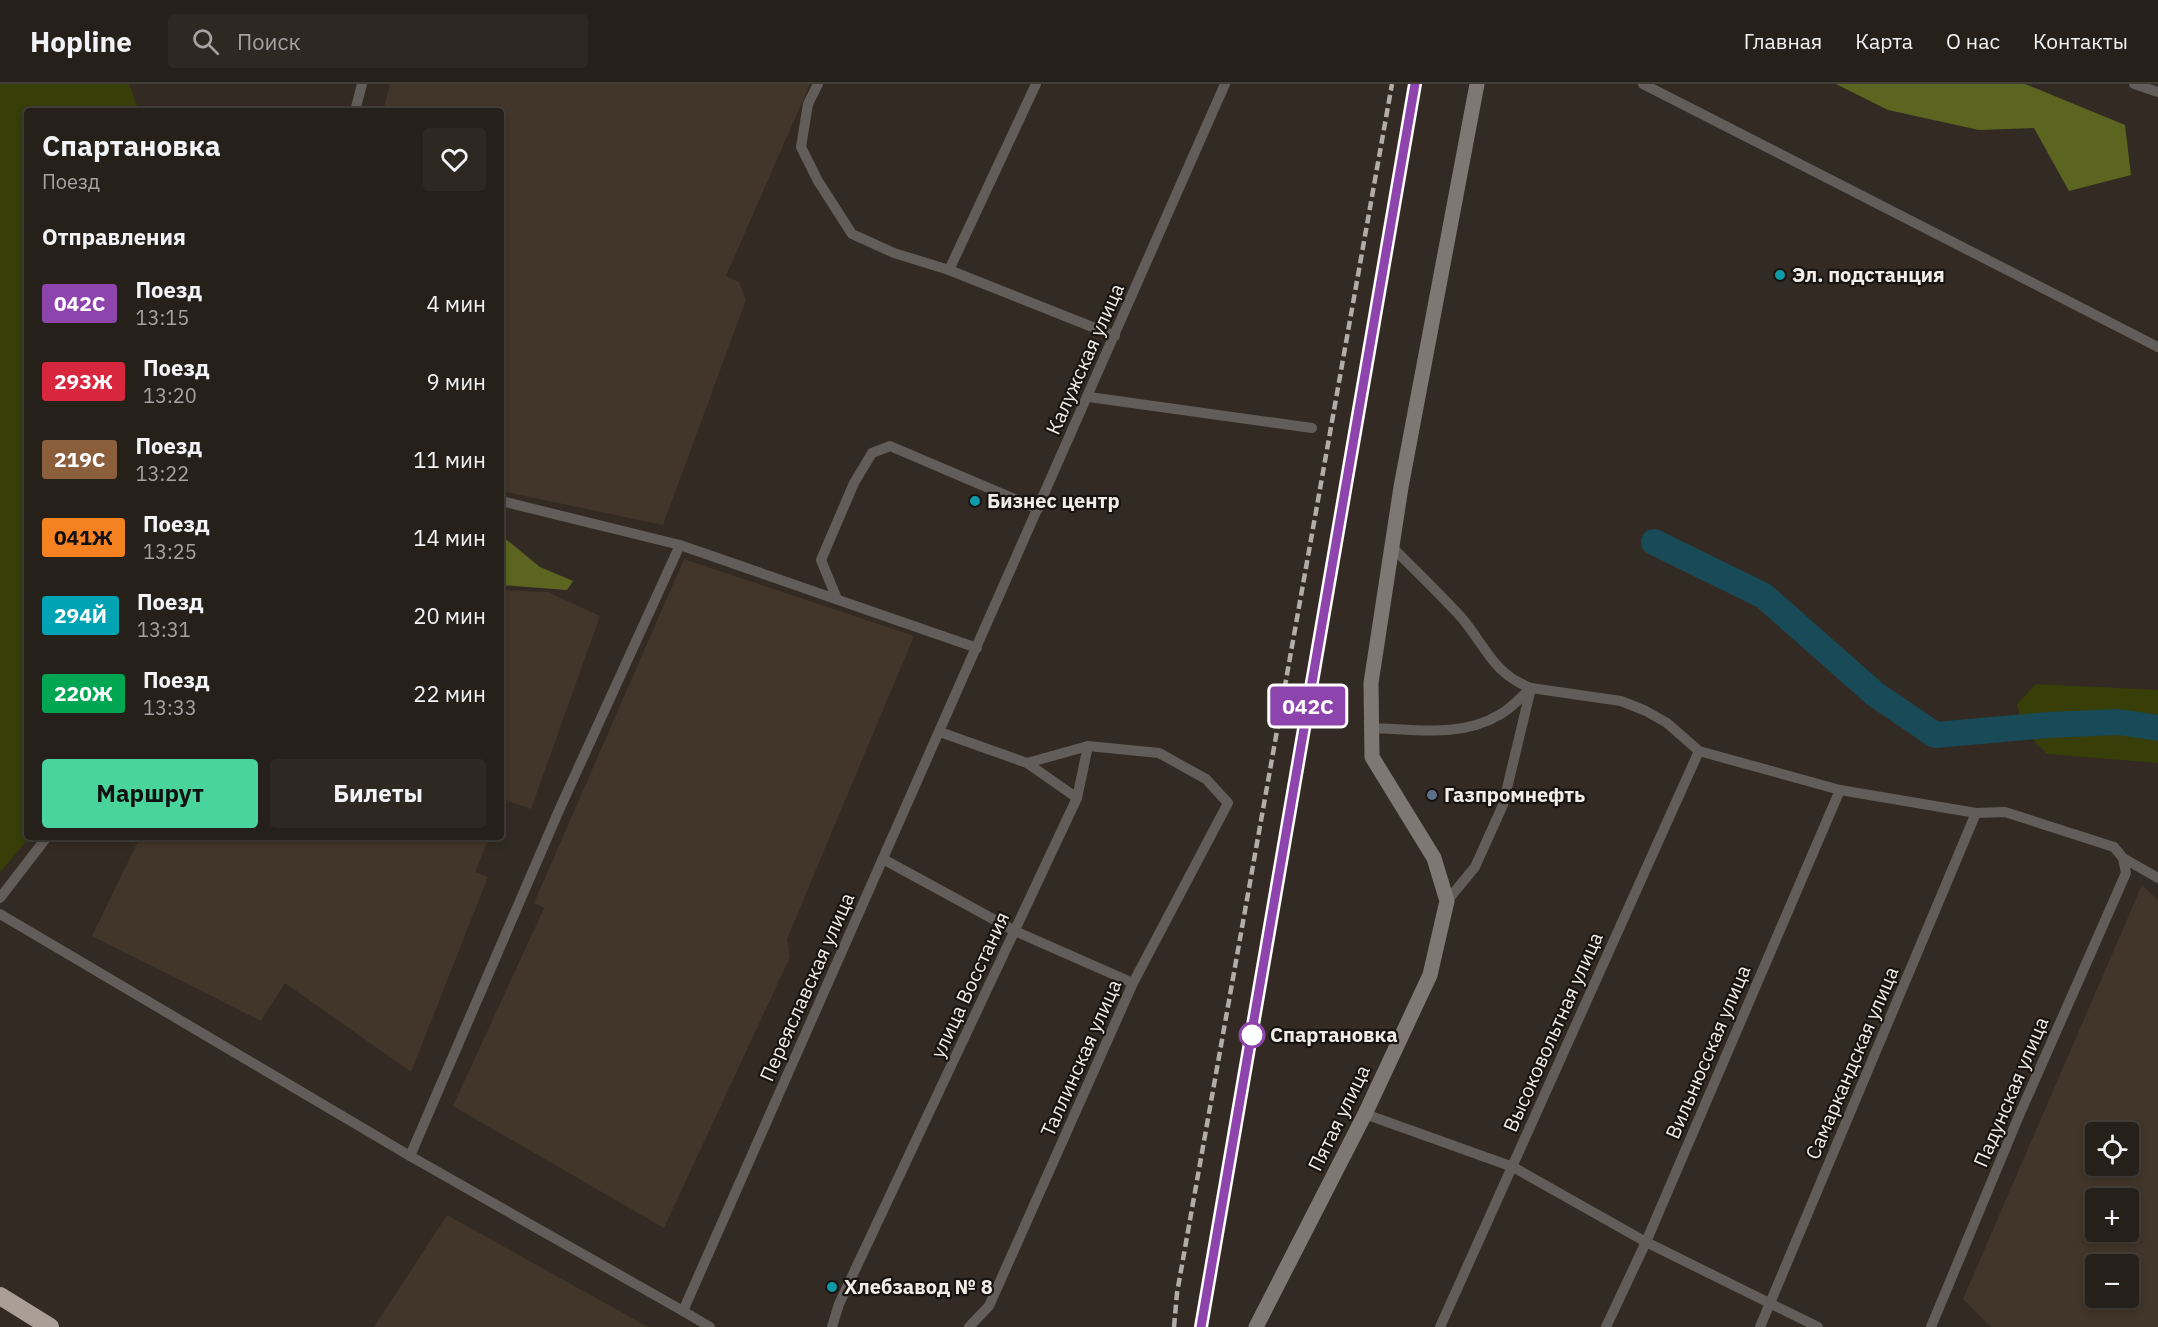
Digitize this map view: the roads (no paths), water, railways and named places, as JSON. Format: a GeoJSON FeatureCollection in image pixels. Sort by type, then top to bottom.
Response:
{"type":"FeatureCollection","features":[{"type":"Feature","properties":{"kind":"highway"},"geometry":{"type":"LineString","coordinates":[[0,1296],[50,1327]]}},
{"type":"Feature","properties":{"kind":"street"},"geometry":{"type":"LineString","coordinates":[[356,108],[362,84]]}},
{"type":"Feature","properties":{"kind":"street"},"geometry":{"type":"LineString","coordinates":[[818,84],[808,104],[801,147],[818,182],[852,234],[894,253],[949,270],[1115,336]]}},
{"type":"Feature","properties":{"kind":"street"},"geometry":{"type":"LineString","coordinates":[[949,270],[1036,84]]}},
{"type":"Feature","properties":{"kind":"street","name":"Калужская улица"},"geometry":{"type":"LineString","coordinates":[[977,648],[1225,84]]}},
{"type":"Feature","properties":{"kind":"street"},"geometry":{"type":"LineString","coordinates":[[1447,901],[1434,858],[1372,757],[1371,683],[1392,547],[1477,84]]}},
{"type":"Feature","properties":{"kind":"street"},"geometry":{"type":"LineString","coordinates":[[1643,84],[2158,347]]}},
{"type":"Feature","properties":{"kind":"street"},"geometry":{"type":"LineString","coordinates":[[2134,84],[2158,92]]}},
{"type":"Feature","properties":{"kind":"street"},"geometry":{"type":"LineString","coordinates":[[1089,397],[1312,428]]}},
{"type":"Feature","properties":{"kind":"street"},"geometry":{"type":"LineString","coordinates":[[837,599],[821,560],[854,483],[872,453],[890,446],[1038,509]]}},
{"type":"Feature","properties":{"kind":"street"},"geometry":{"type":"LineString","coordinates":[[504,502],[680,545],[977,648]]}},
{"type":"Feature","properties":{"kind":"street"},"geometry":{"type":"LineString","coordinates":[[410,1156],[560,808],[680,545]]}},
{"type":"Feature","properties":{"kind":"street"},"geometry":{"type":"LineString","coordinates":[[1392,547],[1462,618],[1500,671],[1514,682],[1531,688],[1621,701],[1667,723],[1699,751],[1840,790],[1976,813],[2005,812],[2114,847],[2123,858],[2158,878]]}},
{"type":"Feature","properties":{"kind":"street","name":"Переяславская улица"},"geometry":{"type":"LineString","coordinates":[[683,1311],[977,648]]}},
{"type":"Feature","properties":{"kind":"street"},"geometry":{"type":"LineString","coordinates":[[1371,728],[1456,730],[1478,725],[1501,715],[1531,688]]}},
{"type":"Feature","properties":{"kind":"street","name":"Пятая улица"},"geometry":{"type":"LineString","coordinates":[[1256,1327],[1365,1114],[1430,975],[1447,901],[1475,867],[1503,805],[1531,688]]}},
{"type":"Feature","properties":{"kind":"street"},"geometry":{"type":"LineString","coordinates":[[940,732],[1027,763],[1077,798]]}},
{"type":"Feature","properties":{"kind":"street"},"geometry":{"type":"LineString","coordinates":[[1027,763],[1088,746]]}},
{"type":"Feature","properties":{"kind":"street","name":"улица Восстания"},"geometry":{"type":"LineString","coordinates":[[832,1327],[839,1304],[1077,798],[1088,746]]}},
{"type":"Feature","properties":{"kind":"street","name":"Таллинская улица"},"geometry":{"type":"LineString","coordinates":[[969,1327],[989,1306],[1133,983],[1228,803],[1206,779],[1159,753],[1088,746]]}},
{"type":"Feature","properties":{"kind":"street","name":"Высоковольтная улица"},"geometry":{"type":"LineString","coordinates":[[1440,1327],[1699,751]]}},
{"type":"Feature","properties":{"kind":"street","name":"Вильнюсская улица"},"geometry":{"type":"LineString","coordinates":[[1606,1327],[1646,1242],[1840,790]]}},
{"type":"Feature","properties":{"kind":"street","name":"Самаркандская улица"},"geometry":{"type":"LineString","coordinates":[[1760,1327],[1976,813]]}},
{"type":"Feature","properties":{"kind":"street"},"geometry":{"type":"LineString","coordinates":[[0,898],[45,840]]}},
{"type":"Feature","properties":{"kind":"street","name":"Падунская улица"},"geometry":{"type":"LineString","coordinates":[[1931,1327],[2018,1118],[2126,873],[2123,858]]}},
{"type":"Feature","properties":{"kind":"street"},"geometry":{"type":"LineString","coordinates":[[884,859],[1015,931],[1133,983]]}},
{"type":"Feature","properties":{"kind":"street"},"geometry":{"type":"LineString","coordinates":[[0,914],[410,1156],[710,1327]]}},
{"type":"Feature","properties":{"kind":"street"},"geometry":{"type":"LineString","coordinates":[[1365,1114],[1513,1167],[1646,1242],[1769,1305],[1818,1327]]}},
{"type":"Feature","properties":{"kind":"waterway"},"geometry":{"type":"LineString","coordinates":[[1654,542],[1764,596],[1875,694],[1935,735],[2048,725],[2118,722],[2158,728]]}},
{"type":"Feature","properties":{"kind":"railway"},"geometry":{"type":"LineString","coordinates":[[1174,1327],[1177,1293],[1392,84]]}},
{"type":"Feature","properties":{"kind":"railway"},"geometry":{"type":"LineString","coordinates":[[1201,1327],[1415,84]]}},
{"type":"Feature","properties":{"kind":"train","name":"042С"},"geometry":{"type":"LineString","coordinates":[[1201,1327],[1415,84]]}},
{"type":"Feature","properties":{"kind":"place","name":"Эл. подстанция"},"geometry":{"type":"Point","coordinates":[1780,275]}},
{"type":"Feature","properties":{"kind":"place","name":"Бизнес центр"},"geometry":{"type":"Point","coordinates":[975,501]}},
{"type":"Feature","properties":{"kind":"place","name":"Газпромнефть"},"geometry":{"type":"Point","coordinates":[1432,795]}},
{"type":"Feature","properties":{"kind":"place","name":"Спартановка"},"geometry":{"type":"Point","coordinates":[1252,1035]}},
{"type":"Feature","properties":{"kind":"place","name":"Хлебзавод № 8"},"geometry":{"type":"Point","coordinates":[832,1287]}}]}
